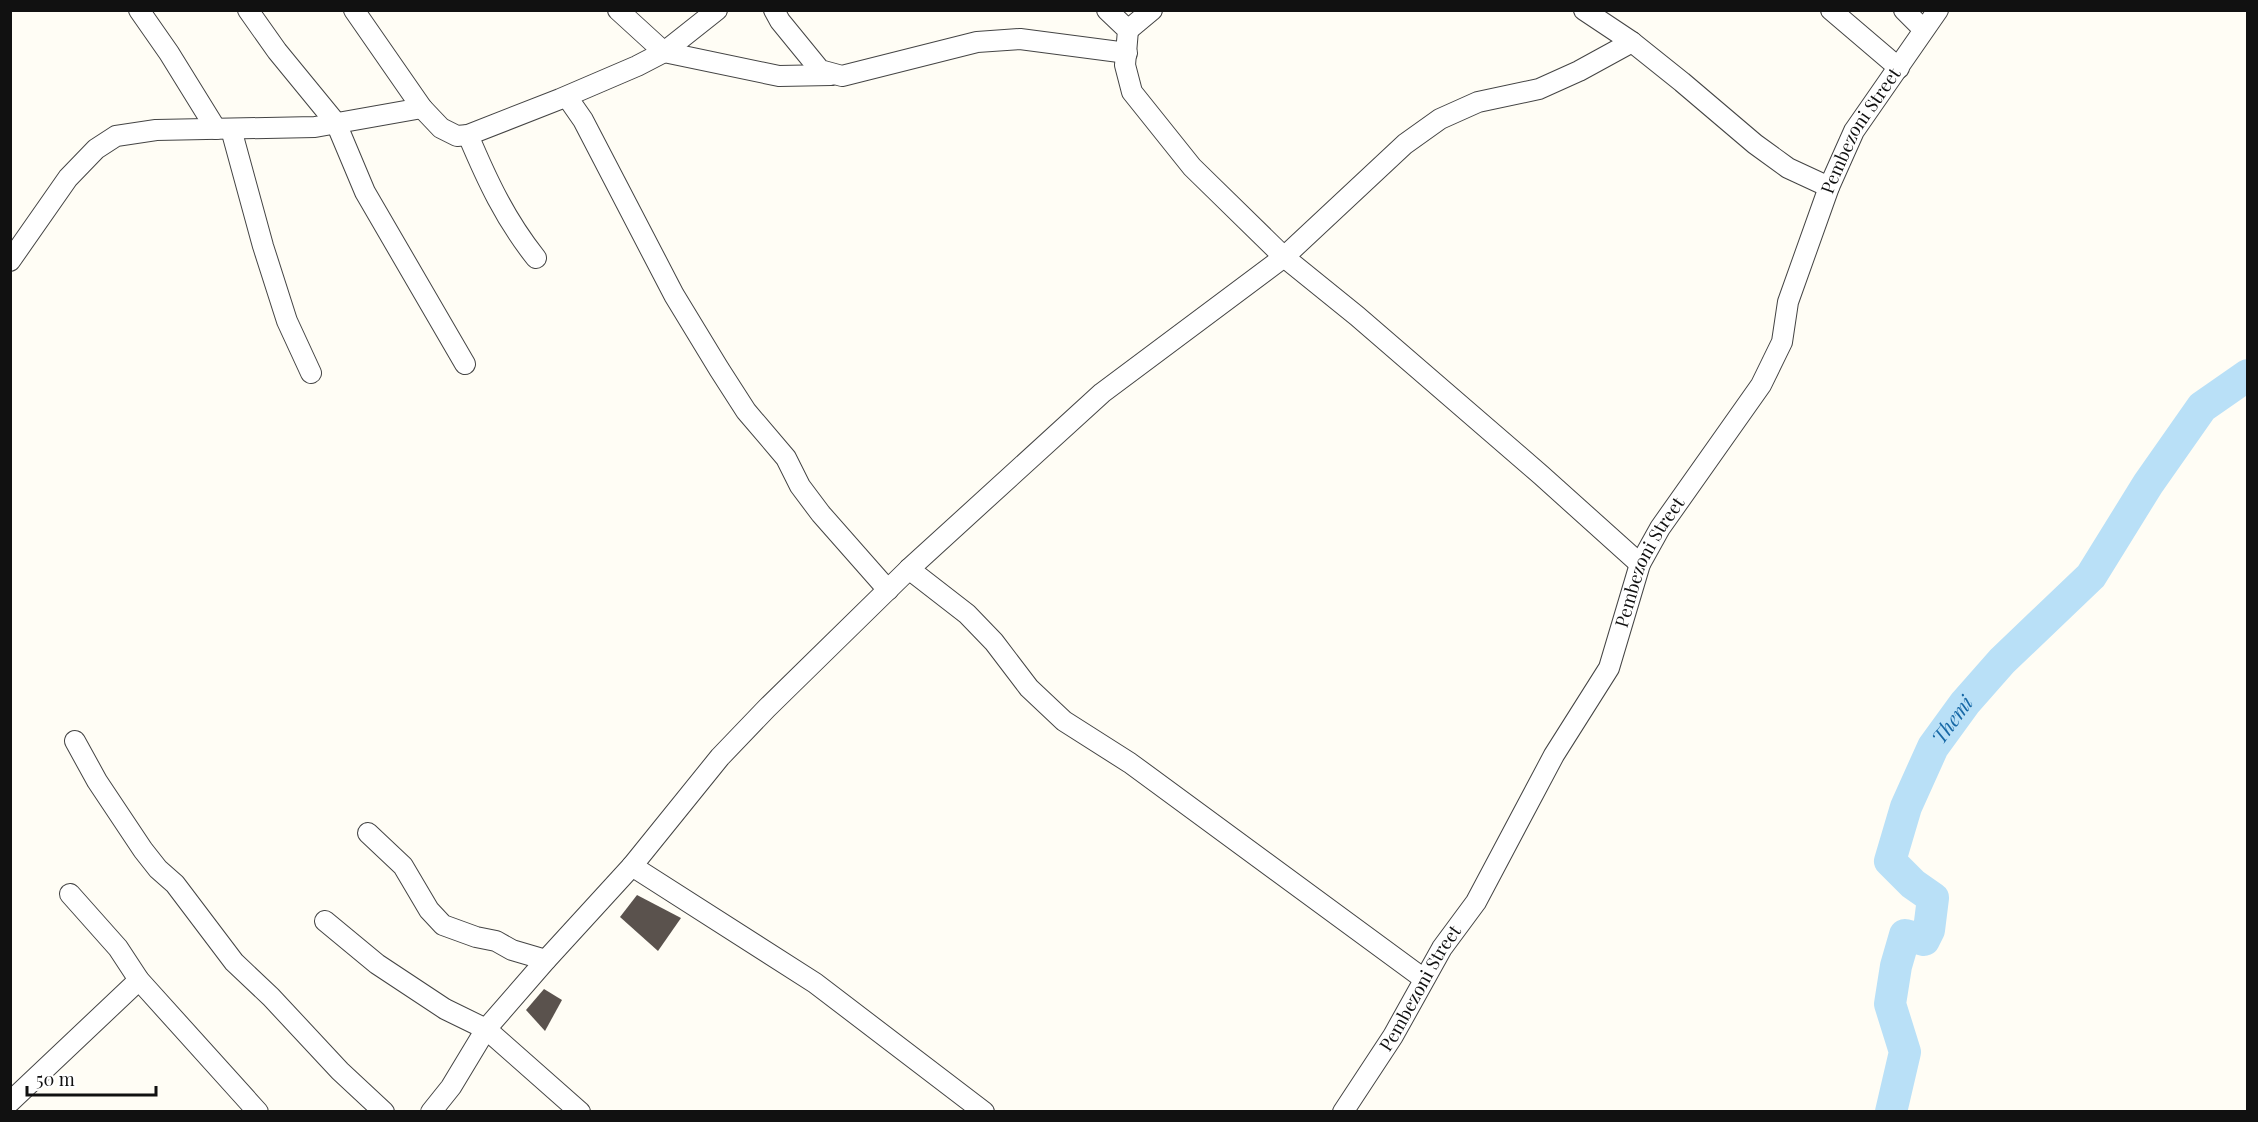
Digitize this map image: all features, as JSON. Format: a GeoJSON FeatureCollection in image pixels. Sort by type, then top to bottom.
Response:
{"type":"FeatureCollection","features":[{"type":"Feature","properties":{"kind":"street"},"geometry":{"type":"LineString","coordinates":[[139,10],[223,129],[287,321],[311,373]]}},
{"type":"Feature","properties":{"kind":"street"},"geometry":{"type":"LineString","coordinates":[[248,10],[277,51],[336,123],[365,192],[465,364]]}},
{"type":"Feature","properties":{"kind":"street"},"geometry":{"type":"LineString","coordinates":[[354,10],[422,108],[441,128],[457,136],[468,135],[567,96],[664,52],[717,10]]}},
{"type":"Feature","properties":{"kind":"street"},"geometry":{"type":"LineString","coordinates":[[618,10],[664,52],[778,76],[842,76],[977,42],[1020,39],[1127,53]]}},
{"type":"Feature","properties":{"kind":"street"},"geometry":{"type":"LineString","coordinates":[[774,10],[780,21],[820,70],[831,75]]}},
{"type":"Feature","properties":{"kind":"street"},"geometry":{"type":"LineString","coordinates":[[1107,10],[1128,30]]}},
{"type":"Feature","properties":{"kind":"street"},"geometry":{"type":"LineString","coordinates":[[1152,10],[1128,30],[1125,65],[1132,92],[1192,167],[1284,257],[1366,324],[1640,564]]}},
{"type":"Feature","properties":{"kind":"street"},"geometry":{"type":"LineString","coordinates":[[1584,10],[1632,42],[1682,81],[1755,144],[1788,168],[1829,187]]}},
{"type":"Feature","properties":{"kind":"street"},"geometry":{"type":"LineString","coordinates":[[1831,10],[1899,68]]}},
{"type":"Feature","properties":{"kind":"street"},"geometry":{"type":"LineString","coordinates":[[1904,10],[1923,29]]}},
{"type":"Feature","properties":{"kind":"street","name":"Pembezoni Street"},"geometry":{"type":"LineString","coordinates":[[1343,1112],[1393,1036],[1442,948],[1476,902],[1554,755],[1609,668],[1640,564],[1659,528],[1761,385],[1782,342],[1788,302],[1829,187],[1854,131],[1938,10]]}},
{"type":"Feature","properties":{"kind":"street"},"geometry":{"type":"LineString","coordinates":[[431,1112],[451,1087],[486,1029],[632,866],[720,757],[909,569],[1102,393],[1284,257],[1405,144],[1440,119],[1478,102],[1539,88],[1580,71],[1632,42]]}},
{"type":"Feature","properties":{"kind":"street"},"geometry":{"type":"LineString","coordinates":[[567,96],[583,120],[674,295],[719,369],[751,417],[786,458],[800,486],[821,514],[888,590]]}},
{"type":"Feature","properties":{"kind":"street"},"geometry":{"type":"LineString","coordinates":[[10,261],[68,178],[96,149],[116,136],[131,133],[315,127],[422,108]]}},
{"type":"Feature","properties":{"kind":"street"},"geometry":{"type":"LineString","coordinates":[[468,135],[496,199],[510,223],[536,258]]}},
{"type":"Feature","properties":{"kind":"street"},"geometry":{"type":"LineString","coordinates":[[909,569],[967,614],[994,642],[1029,688],[1064,721],[1130,763],[1424,979]]}},
{"type":"Feature","properties":{"kind":"street"},"geometry":{"type":"LineString","coordinates":[[75,741],[96,781],[143,850],[158,869],[175,884],[234,962],[271,997],[340,1071],[384,1112]]}},
{"type":"Feature","properties":{"kind":"street"},"geometry":{"type":"LineString","coordinates":[[368,832],[403,866],[429,910],[443,925],[476,937],[496,941],[512,950],[546,960]]}},
{"type":"Feature","properties":{"kind":"street"},"geometry":{"type":"LineString","coordinates":[[632,866],[815,983],[984,1112]]}},
{"type":"Feature","properties":{"kind":"street"},"geometry":{"type":"LineString","coordinates":[[70,894],[118,948],[140,980],[258,1112]]}},
{"type":"Feature","properties":{"kind":"street"},"geometry":{"type":"LineString","coordinates":[[325,921],[377,964],[435,1003],[486,1029],[580,1112]]}},
{"type":"Feature","properties":{"kind":"street"},"geometry":{"type":"LineString","coordinates":[[10,1102],[140,980]]}},
{"type":"Feature","properties":{"kind":"building"},"geometry":{"type":"Polygon","coordinates":[[[637,895],[681,918],[658,951],[620,917],[637,895]]]}},
{"type":"Feature","properties":{"kind":"building"},"geometry":{"type":"Polygon","coordinates":[[[544,989],[562,1000],[545,1031],[526,1010],[544,989]]]}},
{"type":"Feature","properties":{"kind":"waterway","name":"Themi"},"geometry":{"type":"LineString","coordinates":[[1891,1112],[1905,1052],[1890,1004],[1896,966],[1905,935],[1924,940],[1929,930],[1933,898],[1913,884],[1890,861],[1906,807],[1933,747],[1965,703],[2002,661],[2091,576],[2148,484],[2202,407],[2248,375]]}}]}
